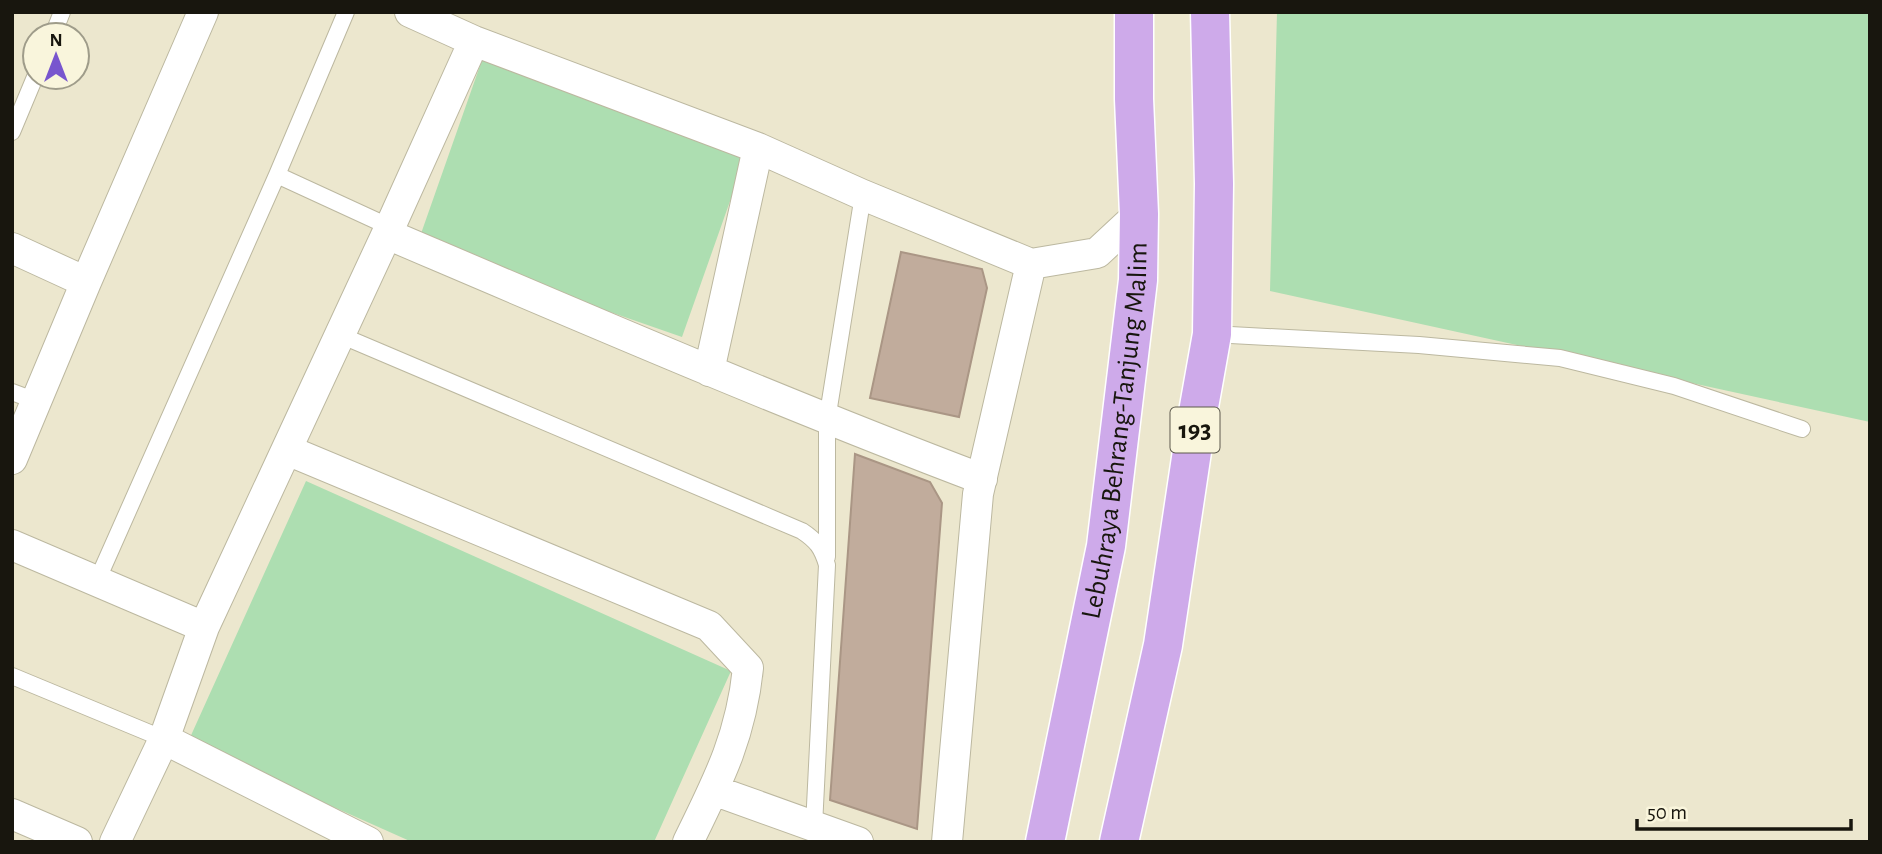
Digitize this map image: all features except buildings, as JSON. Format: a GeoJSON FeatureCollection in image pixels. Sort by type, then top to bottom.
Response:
{"type":"FeatureCollection","features":[{"type":"Feature","properties":{"kind":"main road","name":"Lebuhraya Behrang-Tanjung Malim"},"geometry":{"type":"LineString","coordinates":[[1045,842],[1106,546],[1138,280],[1134,12]]}},
{"type":"Feature","properties":{"kind":"main road","name":"193"},"geometry":{"type":"LineString","coordinates":[[1119,842],[1163,645],[1212,334],[1214,184],[1210,12]]}},
{"type":"Feature","properties":{"kind":"street"},"geometry":{"type":"LineString","coordinates":[[12,460],[24,396],[86,282],[203,12]]}},
{"type":"Feature","properties":{"kind":"street"},"geometry":{"type":"LineString","coordinates":[[410,12],[474,41],[758,148],[863,195],[1031,264],[1097,253],[1139,214]]}},
{"type":"Feature","properties":{"kind":"street"},"geometry":{"type":"LineString","coordinates":[[115,842],[164,739],[204,627],[389,231],[474,41]]}},
{"type":"Feature","properties":{"kind":"street"},"geometry":{"type":"LineString","coordinates":[[709,372],[758,148]]}},
{"type":"Feature","properties":{"kind":"street"},"geometry":{"type":"LineString","coordinates":[[389,231],[709,372],[982,479]]}},
{"type":"Feature","properties":{"kind":"street"},"geometry":{"type":"LineString","coordinates":[[12,248],[86,282]]}},
{"type":"Feature","properties":{"kind":"street"},"geometry":{"type":"LineString","coordinates":[[947,842],[978,494],[1031,264]]}},
{"type":"Feature","properties":{"kind":"street"},"geometry":{"type":"LineString","coordinates":[[287,450],[709,626],[748,668],[745,704],[730,753],[688,842]]}},
{"type":"Feature","properties":{"kind":"street"},"geometry":{"type":"LineString","coordinates":[[12,545],[204,627]]}},
{"type":"Feature","properties":{"kind":"street"},"geometry":{"type":"LineString","coordinates":[[164,739],[368,842]]}},
{"type":"Feature","properties":{"kind":"street"},"geometry":{"type":"LineString","coordinates":[[713,790],[836,836]]}},
{"type":"Feature","properties":{"kind":"street"},"geometry":{"type":"LineString","coordinates":[[12,814],[77,842]]}},
{"type":"Feature","properties":{"kind":"lane"},"geometry":{"type":"LineString","coordinates":[[97,582],[346,12]]}},
{"type":"Feature","properties":{"kind":"lane"},"geometry":{"type":"LineString","coordinates":[[12,132],[29,91]]}},
{"type":"Feature","properties":{"kind":"lane"},"geometry":{"type":"LineString","coordinates":[[277,175],[389,231]]}},
{"type":"Feature","properties":{"kind":"lane"},"geometry":{"type":"LineString","coordinates":[[836,836],[827,565],[827,420],[863,195]]}},
{"type":"Feature","properties":{"kind":"lane"},"geometry":{"type":"LineString","coordinates":[[1212,334],[1419,345],[1560,358],[1674,386],[1802,429]]}},
{"type":"Feature","properties":{"kind":"lane"},"geometry":{"type":"LineString","coordinates":[[340,335],[802,531],[816,540],[823,550],[827,565]]}},
{"type":"Feature","properties":{"kind":"lane"},"geometry":{"type":"LineString","coordinates":[[12,676],[164,739]]}},
{"type":"Feature","properties":{"kind":"green space"},"geometry":{"type":"Polygon","coordinates":[[[1277,12],[1870,12],[1870,422],[1270,291],[1277,12]]]}},
{"type":"Feature","properties":{"kind":"green space"},"geometry":{"type":"Polygon","coordinates":[[[482,60],[747,153],[682,337],[417,245],[482,60]]]}},
{"type":"Feature","properties":{"kind":"green space"},"geometry":{"type":"Polygon","coordinates":[[[306,481],[731,671],[654,842],[412,842],[188,742],[306,481]]]}}]}
